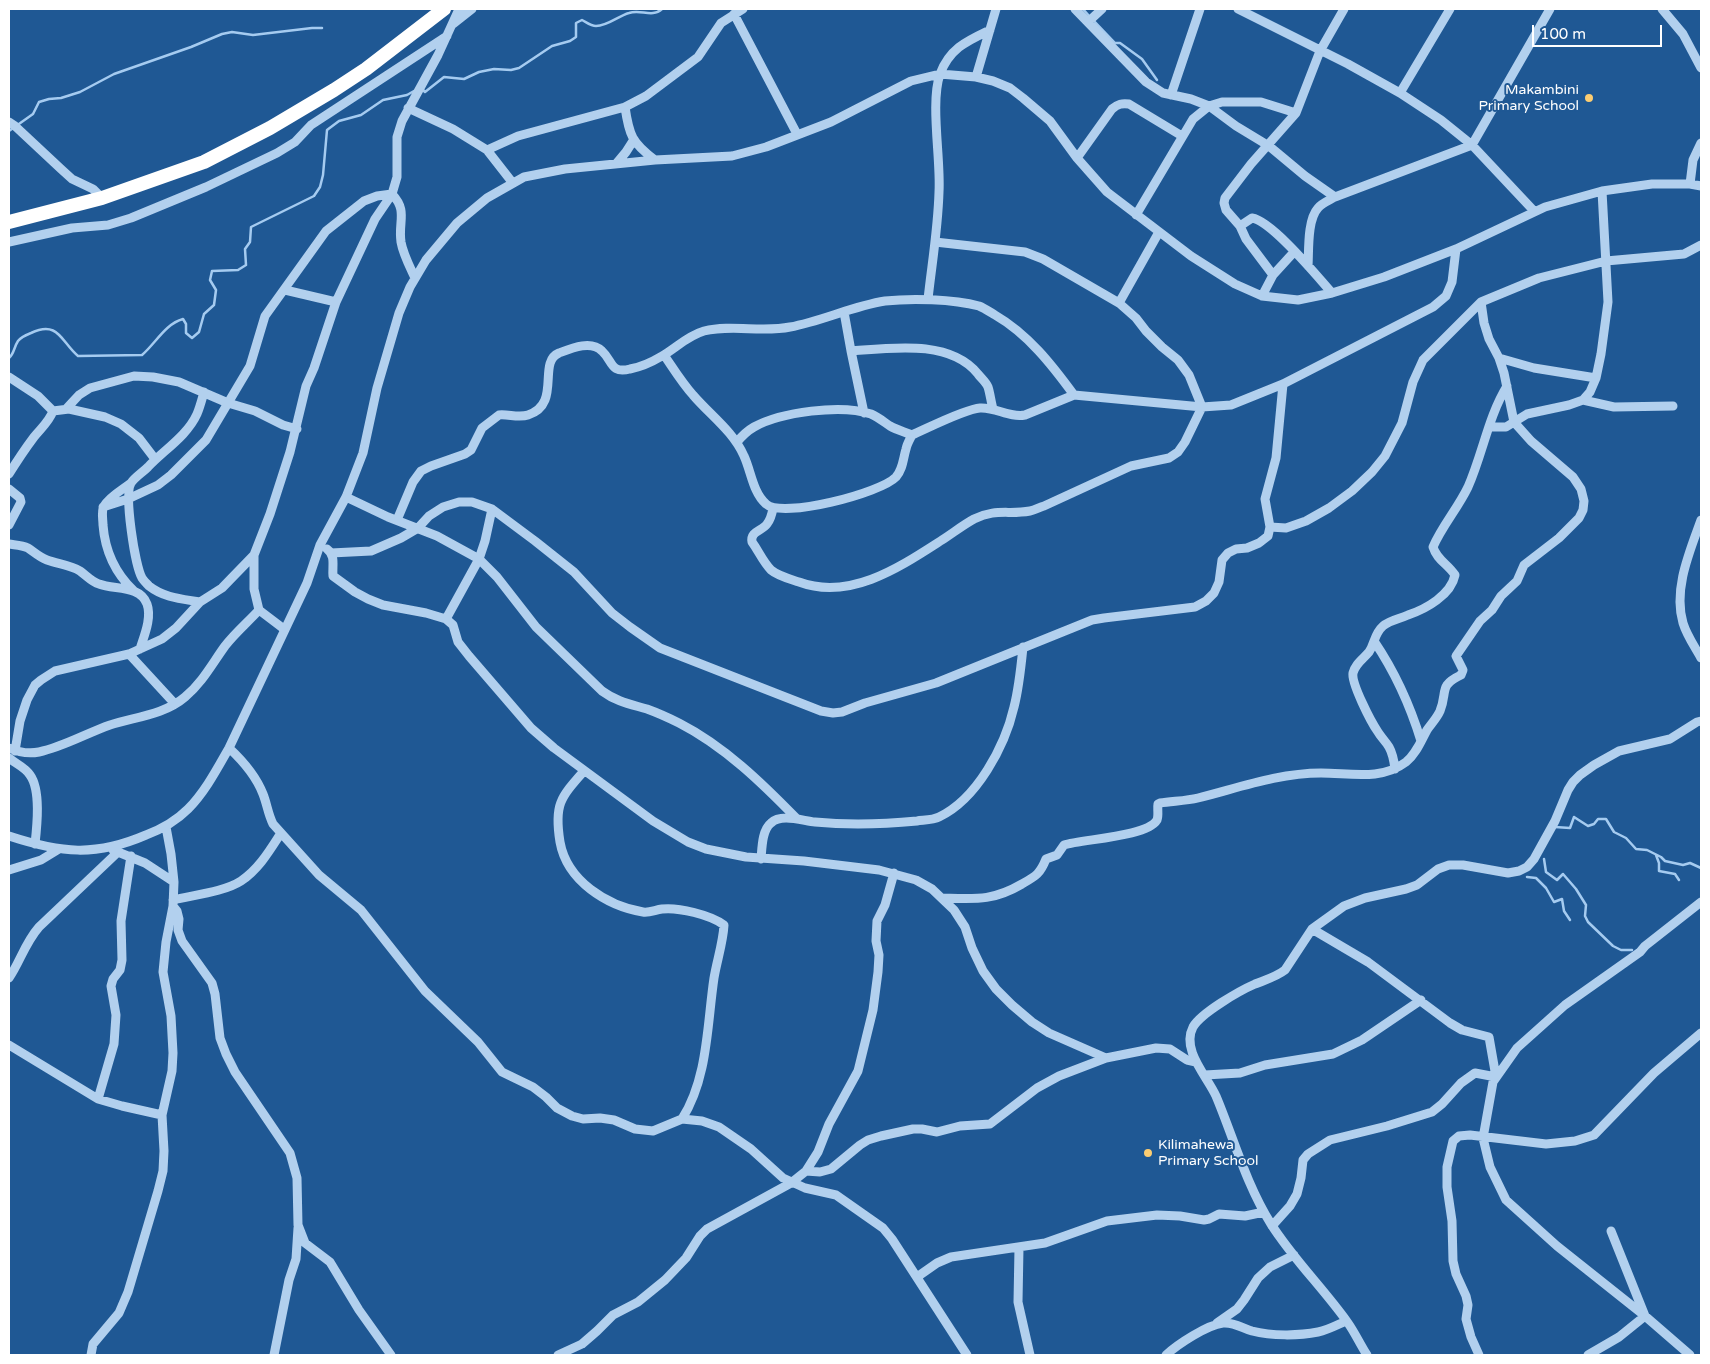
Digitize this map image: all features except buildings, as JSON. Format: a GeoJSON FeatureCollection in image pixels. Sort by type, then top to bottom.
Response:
{"type":"FeatureCollection","features":[{"type":"Feature","properties":{"kind":"highway"},"geometry":{"type":"LineString","coordinates":[[9,222],[102,198],[204,162],[270,128],[334,90],[366,69],[444,9]]}},
{"type":"Feature","properties":{"kind":"street"},"geometry":{"type":"LineString","coordinates":[[284,629],[259,610],[254,589],[254,555],[270,514],[296,429],[306,386],[336,302],[372,226],[392,194],[397,177],[397,137],[408,108],[421,88],[459,9]]}},
{"type":"Feature","properties":{"kind":"street"},"geometry":{"type":"LineString","coordinates":[[451,26],[472,9]]}},
{"type":"Feature","properties":{"kind":"street"},"geometry":{"type":"LineString","coordinates":[[487,150],[518,136],[625,107],[646,96],[698,57],[721,23],[742,9]]}},
{"type":"Feature","properties":{"kind":"street"},"geometry":{"type":"LineString","coordinates":[[976,76],[996,9]]}},
{"type":"Feature","properties":{"kind":"street"},"geometry":{"type":"LineString","coordinates":[[1075,9],[1156,90],[1209,106],[1236,126],[1269,146],[1305,176],[1335,197]]}},
{"type":"Feature","properties":{"kind":"street"},"geometry":{"type":"LineString","coordinates":[[1088,22],[1102,9]]}},
{"type":"Feature","properties":{"kind":"street"},"geometry":{"type":"LineString","coordinates":[[1171,95],[1200,9]]}},
{"type":"Feature","properties":{"kind":"street"},"geometry":{"type":"LineString","coordinates":[[1238,9],[1250,12],[1400,93],[1441,120],[1472,145],[1534,211]]}},
{"type":"Feature","properties":{"kind":"street"},"geometry":{"type":"LineString","coordinates":[[1272,276],[1246,239],[1240,226],[1226,210],[1225,198],[1251,164],[1269,146],[1296,113],[1320,50],[1344,9]]}},
{"type":"Feature","properties":{"kind":"street"},"geometry":{"type":"LineString","coordinates":[[1400,93],[1450,9]]}},
{"type":"Feature","properties":{"kind":"street"},"geometry":{"type":"LineString","coordinates":[[1308,266],[1312,219],[1318,208],[1335,197],[1472,145],[1550,9]]}},
{"type":"Feature","properties":{"kind":"street"},"geometry":{"type":"LineString","coordinates":[[1666,10],[1698,56],[1701,68]]}},
{"type":"Feature","properties":{"kind":"street"},"geometry":{"type":"LineString","coordinates":[[734,14],[797,134]]}},
{"type":"Feature","properties":{"kind":"street"},"geometry":{"type":"LineString","coordinates":[[928,299],[935,242],[939,175],[936,93],[940,74],[954,50],[990,30]]}},
{"type":"Feature","properties":{"kind":"street"},"geometry":{"type":"LineString","coordinates":[[9,242],[72,228],[108,225],[131,218],[206,187],[296,142],[311,125],[447,36]]}},
{"type":"Feature","properties":{"kind":"street"},"geometry":{"type":"LineString","coordinates":[[9,836],[59,849],[94,851],[130,842],[166,827],[189,808],[214,775],[229,748],[307,583],[320,545],[346,497],[362,453],[377,388],[399,313],[410,287],[426,260],[457,223],[487,198],[512,182],[524,177],[565,169],[654,160],[732,156],[766,147],[831,122],[911,81],[940,74],[976,76],[1010,88],[1023,98],[1050,121],[1077,158],[1107,192],[1191,256],[1235,284],[1262,296],[1298,300],[1332,293],[1384,276],[1456,249],[1534,211],[1602,191],[1652,184],[1690,184],[1701,186]]}},
{"type":"Feature","properties":{"kind":"street"},"geometry":{"type":"LineString","coordinates":[[1136,215],[1193,119],[1209,106],[1222,102],[1261,102],[1296,113]]}},
{"type":"Feature","properties":{"kind":"street"},"geometry":{"type":"LineString","coordinates":[[1077,158],[1112,108],[1117,104],[1129,104],[1182,136]]}},
{"type":"Feature","properties":{"kind":"street"},"geometry":{"type":"LineString","coordinates":[[625,107],[633,141],[654,160]]}},
{"type":"Feature","properties":{"kind":"street"},"geometry":{"type":"LineString","coordinates":[[408,108],[453,129],[487,150],[512,182]]}},
{"type":"Feature","properties":{"kind":"street"},"geometry":{"type":"LineString","coordinates":[[9,122],[72,178],[93,189],[102,198]]}},
{"type":"Feature","properties":{"kind":"street"},"geometry":{"type":"LineString","coordinates":[[616,164],[633,141]]}},
{"type":"Feature","properties":{"kind":"street"},"geometry":{"type":"LineString","coordinates":[[1690,184],[1693,160],[1701,143]]}},
{"type":"Feature","properties":{"kind":"street"},"geometry":{"type":"LineString","coordinates":[[1489,427],[1506,426],[1527,414],[1569,405],[1583,400],[1590,392],[1596,378],[1605,332],[1608,302],[1602,191]]}},
{"type":"Feature","properties":{"kind":"street"},"geometry":{"type":"LineString","coordinates":[[392,194],[399,202],[401,208],[401,242],[405,257],[415,278]]}},
{"type":"Feature","properties":{"kind":"street"},"geometry":{"type":"LineString","coordinates":[[103,507],[128,499],[158,485],[206,440],[250,366],[266,316],[326,231],[364,202],[377,196],[392,194]]}},
{"type":"Feature","properties":{"kind":"street"},"geometry":{"type":"LineString","coordinates":[[1240,226],[1252,218],[1256,218],[1294,252],[1332,293]]}},
{"type":"Feature","properties":{"kind":"street"},"geometry":{"type":"LineString","coordinates":[[1119,303],[1159,232]]}},
{"type":"Feature","properties":{"kind":"street"},"geometry":{"type":"LineString","coordinates":[[773,508],[768,523],[753,534],[751,538],[771,570],[803,584],[832,588],[853,586],[887,572],[921,553],[972,520],[998,511],[1030,511],[1131,466],[1168,458],[1178,452],[1185,442],[1202,407],[1189,375],[1178,360],[1162,347],[1136,318],[1119,303],[1043,259],[1025,252],[935,242]]}},
{"type":"Feature","properties":{"kind":"street"},"geometry":{"type":"LineString","coordinates":[[1270,527],[1286,528],[1306,521],[1329,508],[1352,491],[1372,472],[1385,456],[1402,423],[1413,382],[1422,360],[1481,302],[1539,278],[1606,260],[1684,254],[1701,245]]}},
{"type":"Feature","properties":{"kind":"street"},"geometry":{"type":"LineString","coordinates":[[664,355],[692,395],[737,442],[758,494],[766,505],[773,508],[784,508],[820,505],[873,491],[896,478],[902,468],[906,448],[912,435],[979,408],[993,409],[1017,416],[1025,415],[1074,395],[1202,407],[1231,405],[1283,384],[1433,307],[1446,296],[1452,282],[1456,249]]}},
{"type":"Feature","properties":{"kind":"street"},"geometry":{"type":"LineString","coordinates":[[1262,296],[1272,276],[1294,252]]}},
{"type":"Feature","properties":{"kind":"street"},"geometry":{"type":"LineString","coordinates":[[284,290],[336,302]]}},
{"type":"Feature","properties":{"kind":"street"},"geometry":{"type":"LineString","coordinates":[[397,520],[413,482],[421,472],[471,450],[482,428],[498,415],[528,415],[537,410],[548,394],[552,358],[556,354],[579,346],[594,347],[604,352],[612,366],[623,371],[633,369],[664,355],[692,336],[704,331],[788,328],[884,301],[928,299],[980,306],[1010,324],[1032,344],[1074,395]]}},
{"type":"Feature","properties":{"kind":"street"},"geometry":{"type":"LineString","coordinates":[[943,898],[981,899],[1007,893],[1040,873],[1046,859],[1057,855],[1064,845],[1112,837],[1139,830],[1154,823],[1157,819],[1158,804],[1160,803],[1195,799],[1238,786],[1299,774],[1370,775],[1395,769],[1407,761],[1415,752],[1439,714],[1445,687],[1453,678],[1461,674],[1463,670],[1456,656],[1468,638],[1480,621],[1492,610],[1501,596],[1517,581],[1524,565],[1544,551],[1572,526],[1583,510],[1583,495],[1573,477],[1531,440],[1514,422],[1507,386],[1499,358],[1489,339],[1484,323],[1481,302]]}},
{"type":"Feature","properties":{"kind":"street"},"geometry":{"type":"LineString","coordinates":[[844,312],[864,412]]}},
{"type":"Feature","properties":{"kind":"street"},"geometry":{"type":"LineString","coordinates":[[851,352],[905,347],[931,350],[955,357],[973,367],[988,385],[993,409]]}},
{"type":"Feature","properties":{"kind":"street"},"geometry":{"type":"LineString","coordinates":[[1499,358],[1534,368],[1596,378]]}},
{"type":"Feature","properties":{"kind":"street"},"geometry":{"type":"LineString","coordinates":[[66,409],[90,388],[134,376],[153,377],[179,382],[296,429]]}},
{"type":"Feature","properties":{"kind":"street"},"geometry":{"type":"LineString","coordinates":[[9,377],[38,396],[53,411]]}},
{"type":"Feature","properties":{"kind":"street"},"geometry":{"type":"LineString","coordinates":[[331,553],[371,551],[401,538],[418,528],[429,516],[442,507],[459,502],[472,502],[492,509],[574,572],[612,613],[660,648],[821,711],[842,712],[873,700],[936,683],[1077,625],[1098,619],[1195,607],[1206,601],[1214,592],[1219,582],[1222,560],[1228,553],[1236,549],[1259,544],[1268,536],[1270,527],[1266,499],[1276,458],[1283,384]]}},
{"type":"Feature","properties":{"kind":"street"},"geometry":{"type":"LineString","coordinates":[[1395,769],[1393,756],[1377,730],[1354,684],[1353,674],[1356,665],[1371,648],[1375,636],[1384,626],[1393,620],[1423,608],[1447,592],[1453,584],[1455,575],[1451,569],[1438,559],[1433,547],[1468,487],[1493,411],[1507,386]]}},
{"type":"Feature","properties":{"kind":"street"},"geometry":{"type":"LineString","coordinates":[[140,649],[149,615],[147,604],[142,596],[125,583],[110,560],[103,532],[103,507],[110,498],[131,483],[180,437],[192,422],[204,392]]}},
{"type":"Feature","properties":{"kind":"street"},"geometry":{"type":"LineString","coordinates":[[1583,400],[1614,407],[1673,406]]}},
{"type":"Feature","properties":{"kind":"street"},"geometry":{"type":"LineString","coordinates":[[53,411],[66,409],[105,417],[121,424],[139,438],[155,459]]}},
{"type":"Feature","properties":{"kind":"street"},"geometry":{"type":"LineString","coordinates":[[737,442],[755,426],[793,414],[816,410],[864,412],[873,415],[891,427],[912,435]]}},
{"type":"Feature","properties":{"kind":"street"},"geometry":{"type":"LineString","coordinates":[[9,474],[21,454],[47,422],[53,411]]}},
{"type":"Feature","properties":{"kind":"street"},"geometry":{"type":"LineString","coordinates":[[131,483],[128,499],[130,518],[141,577],[148,586],[159,593],[200,602]]}},
{"type":"Feature","properties":{"kind":"street"},"geometry":{"type":"LineString","coordinates":[[9,489],[20,498],[21,502],[9,525]]}},
{"type":"Feature","properties":{"kind":"street"},"geometry":{"type":"LineString","coordinates":[[346,497],[437,536],[479,559],[497,577],[536,627],[602,691],[612,699],[664,716],[695,732],[751,774],[797,819]]}},
{"type":"Feature","properties":{"kind":"street"},"geometry":{"type":"LineString","coordinates":[[446,619],[479,559],[492,509]]}},
{"type":"Feature","properties":{"kind":"street"},"geometry":{"type":"LineString","coordinates":[[1701,520],[1686,562],[1681,596],[1683,621],[1687,634],[1701,658]]}},
{"type":"Feature","properties":{"kind":"street"},"geometry":{"type":"LineString","coordinates":[[9,544],[28,548],[42,558],[80,571],[96,583],[134,591]]}},
{"type":"Feature","properties":{"kind":"street"},"geometry":{"type":"LineString","coordinates":[[320,545],[331,553],[333,558],[333,576],[355,592],[383,605],[426,613],[446,619],[453,625],[458,642],[531,728],[584,771],[653,821],[688,842],[721,852],[761,859],[804,861],[894,873],[916,880],[932,889],[954,910],[965,927],[972,948],[984,971],[996,989],[1012,1005],[1049,1033],[1106,1058]]}},
{"type":"Feature","properties":{"kind":"street"},"geometry":{"type":"LineString","coordinates":[[11,752],[27,700],[35,685],[41,680],[55,671],[129,654],[162,639],[176,628],[200,602],[222,588],[254,555]]}},
{"type":"Feature","properties":{"kind":"street"},"geometry":{"type":"LineString","coordinates":[[11,752],[36,752],[49,749],[111,725],[143,717],[175,704],[191,692],[225,647],[259,610]]}},
{"type":"Feature","properties":{"kind":"street"},"geometry":{"type":"LineString","coordinates":[[1374,641],[1390,665],[1400,686],[1416,723],[1421,741]]}},
{"type":"Feature","properties":{"kind":"street"},"geometry":{"type":"LineString","coordinates":[[761,859],[766,830],[769,824],[780,819],[837,823],[907,822],[938,818],[951,810],[977,784],[994,759],[1005,735],[1014,707],[1023,647]]}},
{"type":"Feature","properties":{"kind":"street"},"geometry":{"type":"LineString","coordinates":[[129,654],[175,704]]}},
{"type":"Feature","properties":{"kind":"street"},"geometry":{"type":"LineString","coordinates":[[1366,1355],[1356,1335],[1346,1321],[1272,1226],[1253,1192],[1216,1096],[1192,1053],[1190,1036],[1194,1027],[1199,1020],[1236,994],[1279,975],[1285,970],[1312,929],[1344,906],[1365,898],[1417,885],[1438,869],[1449,865],[1463,865],[1508,873],[1527,867],[1534,859],[1555,821],[1568,790],[1580,775],[1619,751],[1670,739],[1701,721]]}},
{"type":"Feature","properties":{"kind":"street"},"geometry":{"type":"LineString","coordinates":[[229,748],[254,775],[263,794],[269,816],[281,833],[319,875],[362,910],[425,991],[478,1042],[502,1072],[533,1087],[546,1096],[557,1108],[572,1116],[583,1119],[600,1118],[614,1120],[635,1128],[653,1130],[682,1119],[702,1121],[719,1128],[751,1148],[776,1173],[791,1182],[805,1188],[836,1195],[883,1228],[892,1238],[967,1355]]}},
{"type":"Feature","properties":{"kind":"street"},"geometry":{"type":"LineString","coordinates":[[11,752],[31,776],[35,786],[37,819],[35,844]]}},
{"type":"Feature","properties":{"kind":"street"},"geometry":{"type":"LineString","coordinates":[[584,771],[568,789],[559,804],[557,814],[561,846],[568,864],[578,878],[590,890],[625,907],[644,912],[674,908],[711,918],[724,925],[714,976],[703,1066],[689,1108],[682,1119]]}},
{"type":"Feature","properties":{"kind":"street"},"geometry":{"type":"LineString","coordinates":[[91,1355],[93,1344],[119,1313],[128,1292],[163,1171],[162,1115],[174,1053],[171,1016],[163,972],[173,903],[174,882],[172,854],[166,827]]}},
{"type":"Feature","properties":{"kind":"street"},"geometry":{"type":"LineString","coordinates":[[173,903],[240,881],[261,862],[281,833]]}},
{"type":"Feature","properties":{"kind":"street"},"geometry":{"type":"LineString","coordinates":[[108,848],[145,863],[174,882]]}},
{"type":"Feature","properties":{"kind":"street"},"geometry":{"type":"LineString","coordinates":[[9,870],[41,860],[59,849]]}},
{"type":"Feature","properties":{"kind":"street"},"geometry":{"type":"LineString","coordinates":[[9,978],[31,936],[118,852]]}},
{"type":"Feature","properties":{"kind":"street"},"geometry":{"type":"LineString","coordinates":[[98,1099],[114,1044],[116,1015],[111,986],[113,979],[120,970],[122,960],[121,921],[130,856]]}},
{"type":"Feature","properties":{"kind":"street"},"geometry":{"type":"LineString","coordinates":[[558,1355],[582,1344],[613,1315],[638,1302],[686,1258],[700,1236],[707,1229],[791,1182],[806,1171],[818,1152],[829,1124],[858,1071],[873,1010],[878,972],[879,955],[876,941],[876,921],[885,905],[894,873]]}},
{"type":"Feature","properties":{"kind":"street"},"geometry":{"type":"LineString","coordinates":[[1690,1355],[1645,1316],[1557,1246],[1506,1200],[1490,1166],[1484,1138],[1496,1076],[1517,1048],[1545,1021],[1640,952],[1701,902]]}},
{"type":"Feature","properties":{"kind":"street"},"geometry":{"type":"LineString","coordinates":[[173,903],[179,919],[178,930],[182,941],[212,983],[220,1038],[226,1054],[235,1072],[290,1153],[297,1178],[298,1225],[296,1259],[289,1280],[274,1355]]}},
{"type":"Feature","properties":{"kind":"street"},"geometry":{"type":"LineString","coordinates":[[1312,929],[1368,962],[1450,1023],[1462,1030],[1489,1037],[1496,1076]]}},
{"type":"Feature","properties":{"kind":"street"},"geometry":{"type":"LineString","coordinates":[[1205,1075],[1240,1073],[1266,1065],[1333,1054],[1362,1040],[1421,1000]]}},
{"type":"Feature","properties":{"kind":"street"},"geometry":{"type":"LineString","coordinates":[[1479,1355],[1466,1320],[1468,1306],[1466,1296],[1452,1261],[1452,1231],[1446,1187],[1447,1166],[1453,1141],[1459,1136],[1470,1135],[1546,1144],[1575,1141],[1594,1135],[1654,1073],[1701,1033]]}},
{"type":"Feature","properties":{"kind":"street"},"geometry":{"type":"LineString","coordinates":[[9,1045],[98,1099],[162,1115]]}},
{"type":"Feature","properties":{"kind":"street"},"geometry":{"type":"LineString","coordinates":[[806,1171],[820,1172],[832,1169],[860,1145],[881,1136],[913,1129],[937,1132],[966,1125],[990,1124],[1037,1088],[1059,1076],[1106,1058],[1156,1048],[1170,1049],[1187,1060],[1196,1062]]}},
{"type":"Feature","properties":{"kind":"street"},"geometry":{"type":"LineString","coordinates":[[1272,1226],[1290,1206],[1297,1194],[1303,1160],[1319,1145],[1330,1140],[1387,1126],[1432,1112],[1461,1083],[1475,1073],[1496,1076]]}},
{"type":"Feature","properties":{"kind":"street"},"geometry":{"type":"LineString","coordinates":[[917,1277],[937,1263],[951,1257],[1045,1243],[1107,1221],[1157,1215],[1204,1220],[1220,1214],[1245,1216],[1264,1212]]}},
{"type":"Feature","properties":{"kind":"street"},"geometry":{"type":"LineString","coordinates":[[298,1225],[305,1243],[327,1258],[359,1310],[391,1355]]}},
{"type":"Feature","properties":{"kind":"street"},"geometry":{"type":"LineString","coordinates":[[1611,1231],[1645,1316]]}},
{"type":"Feature","properties":{"kind":"street"},"geometry":{"type":"LineString","coordinates":[[1019,1248],[1018,1302],[1030,1355]]}},
{"type":"Feature","properties":{"kind":"street"},"geometry":{"type":"LineString","coordinates":[[1166,1355],[1215,1325],[1236,1309],[1258,1278],[1270,1267],[1294,1255]]}},
{"type":"Feature","properties":{"kind":"street"},"geometry":{"type":"LineString","coordinates":[[1588,1355],[1619,1337],[1645,1316]]}},
{"type":"Feature","properties":{"kind":"street"},"geometry":{"type":"LineString","coordinates":[[1215,1325],[1228,1323],[1252,1331],[1287,1334],[1318,1332],[1346,1321]]}},
{"type":"Feature","properties":{"kind":"waterway"},"geometry":{"type":"LineString","coordinates":[[421,88],[425,92],[444,77],[464,79],[479,72],[519,68],[552,46],[570,41],[576,37],[576,23],[582,20],[592,25],[600,26],[629,13],[654,13],[662,9]]}},
{"type":"Feature","properties":{"kind":"waterway"},"geometry":{"type":"LineString","coordinates":[[1083,9],[1090,17]]}},
{"type":"Feature","properties":{"kind":"waterway"},"geometry":{"type":"LineString","coordinates":[[1094,21],[1115,43],[1120,43],[1142,59],[1157,80]]}},
{"type":"Feature","properties":{"kind":"waterway"},"geometry":{"type":"LineString","coordinates":[[9,131],[33,114],[39,102],[80,92],[114,74],[222,34],[232,32],[253,35],[322,28]]}},
{"type":"Feature","properties":{"kind":"waterway"},"geometry":{"type":"LineString","coordinates":[[9,358],[21,338],[40,330],[48,329],[59,334],[78,356],[142,355],[166,329],[183,319],[186,324],[186,333],[192,338],[199,332],[204,314],[214,305],[216,290],[210,280],[212,271],[238,270],[246,265],[245,249],[250,242],[251,227],[314,196],[320,187],[323,175],[327,130],[339,121],[361,115],[383,100],[407,95],[414,91]]}},
{"type":"Feature","properties":{"kind":"waterway"},"geometry":{"type":"LineString","coordinates":[[1555,827],[1570,828],[1574,817],[1588,826],[1594,824],[1598,819],[1606,819],[1614,832],[1626,838],[1636,849],[1647,850],[1665,861],[1683,865],[1690,863],[1701,868]]}},
{"type":"Feature","properties":{"kind":"waterway"},"geometry":{"type":"LineString","coordinates":[[1656,855],[1659,871],[1675,874],[1679,880]]}},
{"type":"Feature","properties":{"kind":"waterway"},"geometry":{"type":"LineString","coordinates":[[1544,859],[1546,872],[1557,880],[1563,874],[1576,889],[1586,905],[1585,916],[1588,922],[1613,946],[1621,950],[1632,950]]}},
{"type":"Feature","properties":{"kind":"waterway"},"geometry":{"type":"LineString","coordinates":[[1527,877],[1536,878],[1546,888],[1554,902],[1562,899],[1564,911],[1570,920]]}},
{"type":"Feature","properties":{"kind":"place","name":"Makambini Primary School"},"geometry":{"type":"Point","coordinates":[1589,98]}},
{"type":"Feature","properties":{"kind":"place","name":"Kilimahewa Primary School"},"geometry":{"type":"Point","coordinates":[1148,1153]}}]}
